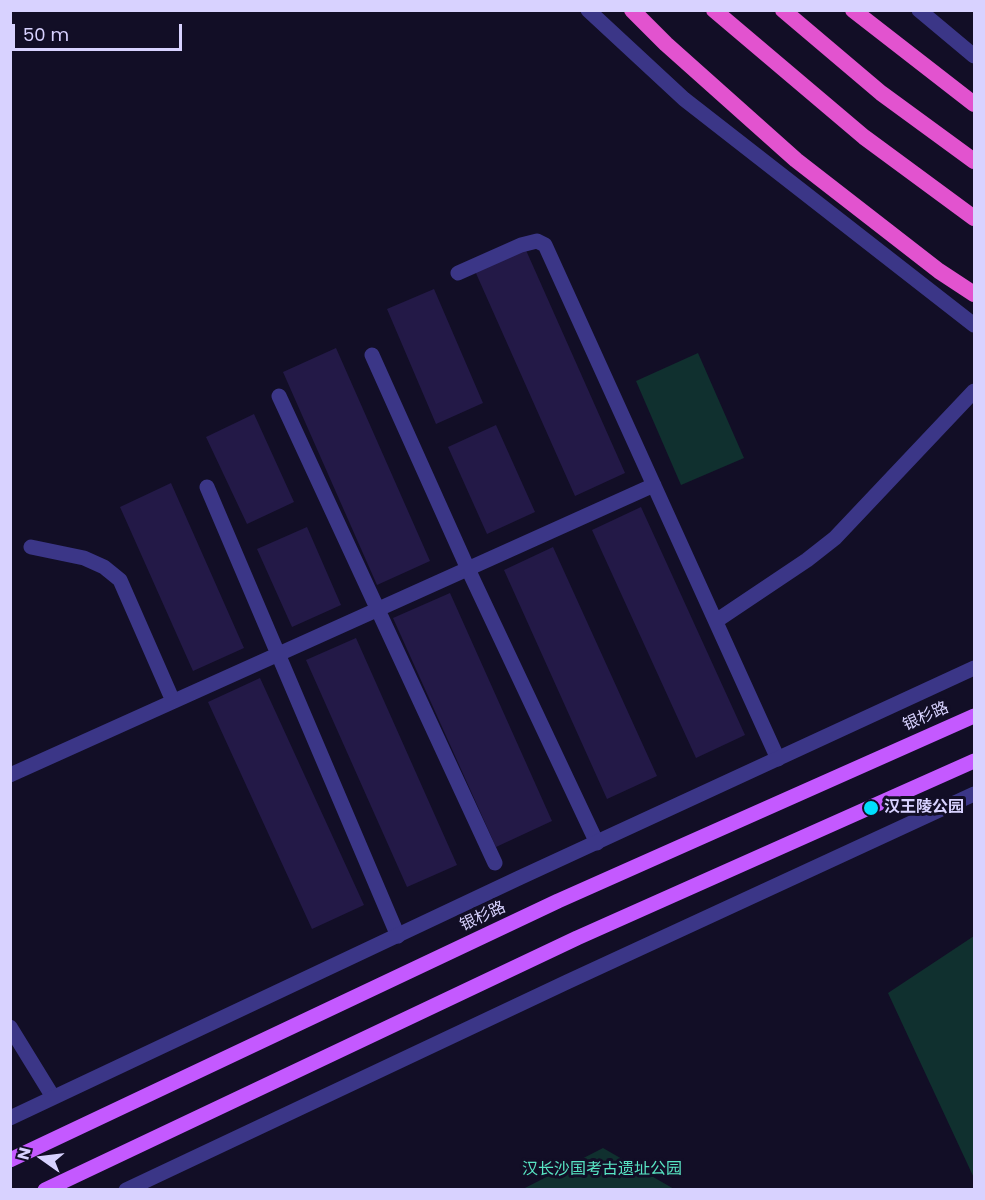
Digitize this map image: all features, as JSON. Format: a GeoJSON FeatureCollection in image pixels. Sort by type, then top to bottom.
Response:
{"type":"FeatureCollection","features":[{"type":"Feature","properties":{"kind":"highway"},"geometry":{"type":"LineString","coordinates":[[632,10],[666,44],[796,160],[939,271],[975,294]]}},
{"type":"Feature","properties":{"kind":"highway"},"geometry":{"type":"LineString","coordinates":[[714,10],[864,137],[975,218]]}},
{"type":"Feature","properties":{"kind":"highway"},"geometry":{"type":"LineString","coordinates":[[783,10],[881,93],[975,161]]}},
{"type":"Feature","properties":{"kind":"highway"},"geometry":{"type":"LineString","coordinates":[[853,10],[975,104]]}},
{"type":"Feature","properties":{"kind":"main road","name":"银杉路"},"geometry":{"type":"LineString","coordinates":[[10,1160],[558,901],[975,716]]}},
{"type":"Feature","properties":{"kind":"main road"},"geometry":{"type":"LineString","coordinates":[[45,1190],[577,938],[975,761]]}},
{"type":"Feature","properties":{"kind":"street"},"geometry":{"type":"LineString","coordinates":[[588,10],[684,99],[975,325]]}},
{"type":"Feature","properties":{"kind":"street"},"geometry":{"type":"LineString","coordinates":[[919,10],[975,56]]}},
{"type":"Feature","properties":{"kind":"street"},"geometry":{"type":"LineString","coordinates":[[458,273],[521,245],[537,241],[545,245],[778,759]]}},
{"type":"Feature","properties":{"kind":"street"},"geometry":{"type":"LineString","coordinates":[[372,355],[468,569],[597,843]]}},
{"type":"Feature","properties":{"kind":"street"},"geometry":{"type":"LineString","coordinates":[[716,621],[807,560],[835,538],[975,391]]}},
{"type":"Feature","properties":{"kind":"street"},"geometry":{"type":"LineString","coordinates":[[279,396],[495,863]]}},
{"type":"Feature","properties":{"kind":"street"},"geometry":{"type":"LineString","coordinates":[[10,775],[654,485]]}},
{"type":"Feature","properties":{"kind":"street"},"geometry":{"type":"LineString","coordinates":[[207,487],[398,936]]}},
{"type":"Feature","properties":{"kind":"street"},"geometry":{"type":"LineString","coordinates":[[31,547],[84,558],[104,567],[120,579],[173,701]]}},
{"type":"Feature","properties":{"kind":"street"},"geometry":{"type":"LineString","coordinates":[[10,1118],[975,668]]}},
{"type":"Feature","properties":{"kind":"street"},"geometry":{"type":"LineString","coordinates":[[126,1190],[567,982],[975,794]]}},
{"type":"Feature","properties":{"kind":"street"},"geometry":{"type":"LineString","coordinates":[[10,1027],[16,1049],[53,1097]]}},
{"type":"Feature","properties":{"kind":"green space"},"geometry":{"type":"Polygon","coordinates":[[[698,353],[744,458],[681,485],[636,381],[698,353]]]}},
{"type":"Feature","properties":{"kind":"green space"},"geometry":{"type":"Polygon","coordinates":[[[974,936],[974,1178],[888,993],[974,936]]]}},
{"type":"Feature","properties":{"kind":"green space","name":"汉长沙国考古遗址公园"},"geometry":{"type":"Polygon","coordinates":[[[603,1148],[674,1189],[523,1189],[603,1148]]]}},
{"type":"Feature","properties":{"kind":"building"},"geometry":{"type":"Polygon","coordinates":[[[525,248],[625,473],[575,496],[475,271],[525,248]]]}},
{"type":"Feature","properties":{"kind":"building"},"geometry":{"type":"Polygon","coordinates":[[[434,289],[483,403],[436,424],[387,309],[434,289]]]}},
{"type":"Feature","properties":{"kind":"building"},"geometry":{"type":"Polygon","coordinates":[[[336,348],[430,561],[377,585],[283,372],[336,348]]]}},
{"type":"Feature","properties":{"kind":"building"},"geometry":{"type":"Polygon","coordinates":[[[254,414],[294,502],[247,524],[206,437],[254,414]]]}},
{"type":"Feature","properties":{"kind":"building"},"geometry":{"type":"Polygon","coordinates":[[[496,425],[535,512],[487,534],[448,447],[496,425]]]}},
{"type":"Feature","properties":{"kind":"building"},"geometry":{"type":"Polygon","coordinates":[[[171,483],[244,648],[193,671],[120,507],[171,483]]]}},
{"type":"Feature","properties":{"kind":"building"},"geometry":{"type":"Polygon","coordinates":[[[641,507],[745,735],[696,758],[592,530],[641,507]]]}},
{"type":"Feature","properties":{"kind":"building"},"geometry":{"type":"Polygon","coordinates":[[[307,527],[341,605],[292,627],[257,549],[307,527]]]}},
{"type":"Feature","properties":{"kind":"building"},"geometry":{"type":"Polygon","coordinates":[[[553,547],[657,776],[607,799],[504,570],[553,547]]]}},
{"type":"Feature","properties":{"kind":"building"},"geometry":{"type":"Polygon","coordinates":[[[450,593],[552,821],[496,847],[393,618],[450,593]]]}},
{"type":"Feature","properties":{"kind":"building"},"geometry":{"type":"Polygon","coordinates":[[[356,638],[457,865],[407,887],[306,660],[356,638]]]}},
{"type":"Feature","properties":{"kind":"building"},"geometry":{"type":"Polygon","coordinates":[[[260,678],[364,905],[312,929],[208,702],[260,678]]]}},
{"type":"Feature","properties":{"kind":"place","name":"汉王陵公园"},"geometry":{"type":"Point","coordinates":[871,808]}}]}
